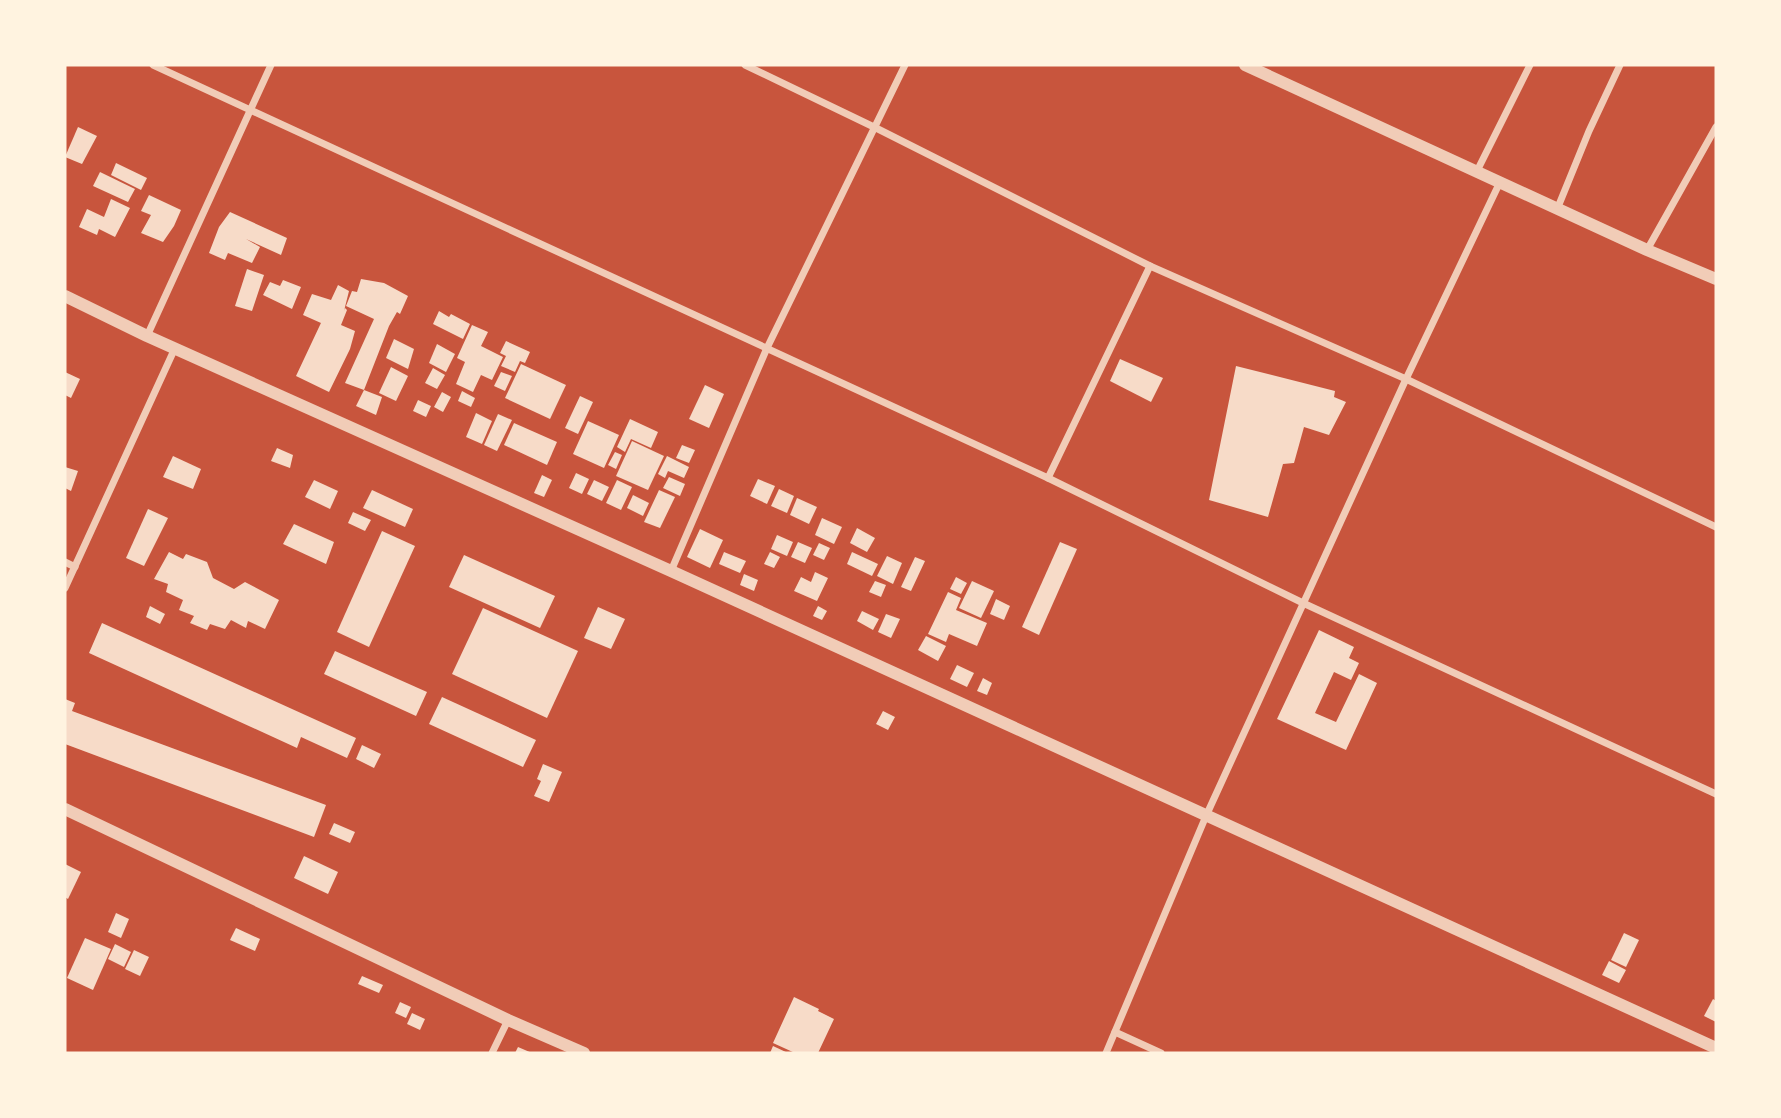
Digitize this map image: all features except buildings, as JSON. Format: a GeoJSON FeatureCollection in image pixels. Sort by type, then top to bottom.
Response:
{"type":"FeatureCollection","features":[{"type":"Feature","properties":{"kind":"street"},"geometry":{"type":"LineString","coordinates":[[153,65],[1048,478],[1303,603],[1716,794]]}},
{"type":"Feature","properties":{"kind":"street"},"geometry":{"type":"LineString","coordinates":[[148,336],[271,65]]}},
{"type":"Feature","properties":{"kind":"street"},"geometry":{"type":"LineString","coordinates":[[745,65],[1150,266],[1406,379],[1716,527]]}},
{"type":"Feature","properties":{"kind":"street"},"geometry":{"type":"LineString","coordinates":[[671,570],[767,348],[905,65]]}},
{"type":"Feature","properties":{"kind":"street"},"geometry":{"type":"LineString","coordinates":[[1245,65],[1647,250],[1716,279]]}},
{"type":"Feature","properties":{"kind":"street"},"geometry":{"type":"LineString","coordinates":[[1477,171],[1530,65]]}},
{"type":"Feature","properties":{"kind":"street"},"geometry":{"type":"LineString","coordinates":[[1558,207],[1620,65]]}},
{"type":"Feature","properties":{"kind":"street"},"geometry":{"type":"LineString","coordinates":[[1647,250],[1716,127]]}},
{"type":"Feature","properties":{"kind":"street"},"geometry":{"type":"LineString","coordinates":[[1106,1053],[1206,816],[1406,379],[1500,182]]}},
{"type":"Feature","properties":{"kind":"street"},"geometry":{"type":"LineString","coordinates":[[1048,478],[1150,266]]}},
{"type":"Feature","properties":{"kind":"street"},"geometry":{"type":"LineString","coordinates":[[65,296],[1716,1048]]}},
{"type":"Feature","properties":{"kind":"street"},"geometry":{"type":"LineString","coordinates":[[65,588],[175,347]]}},
{"type":"Feature","properties":{"kind":"street"},"geometry":{"type":"LineString","coordinates":[[65,562],[75,567]]}},
{"type":"Feature","properties":{"kind":"street"},"geometry":{"type":"LineString","coordinates":[[65,809],[508,1020],[584,1053]]}},
{"type":"Feature","properties":{"kind":"street"},"geometry":{"type":"LineString","coordinates":[[492,1053],[508,1020]]}},
{"type":"Feature","properties":{"kind":"street"},"geometry":{"type":"LineString","coordinates":[[1115,1032],[1161,1053]]}}]}
